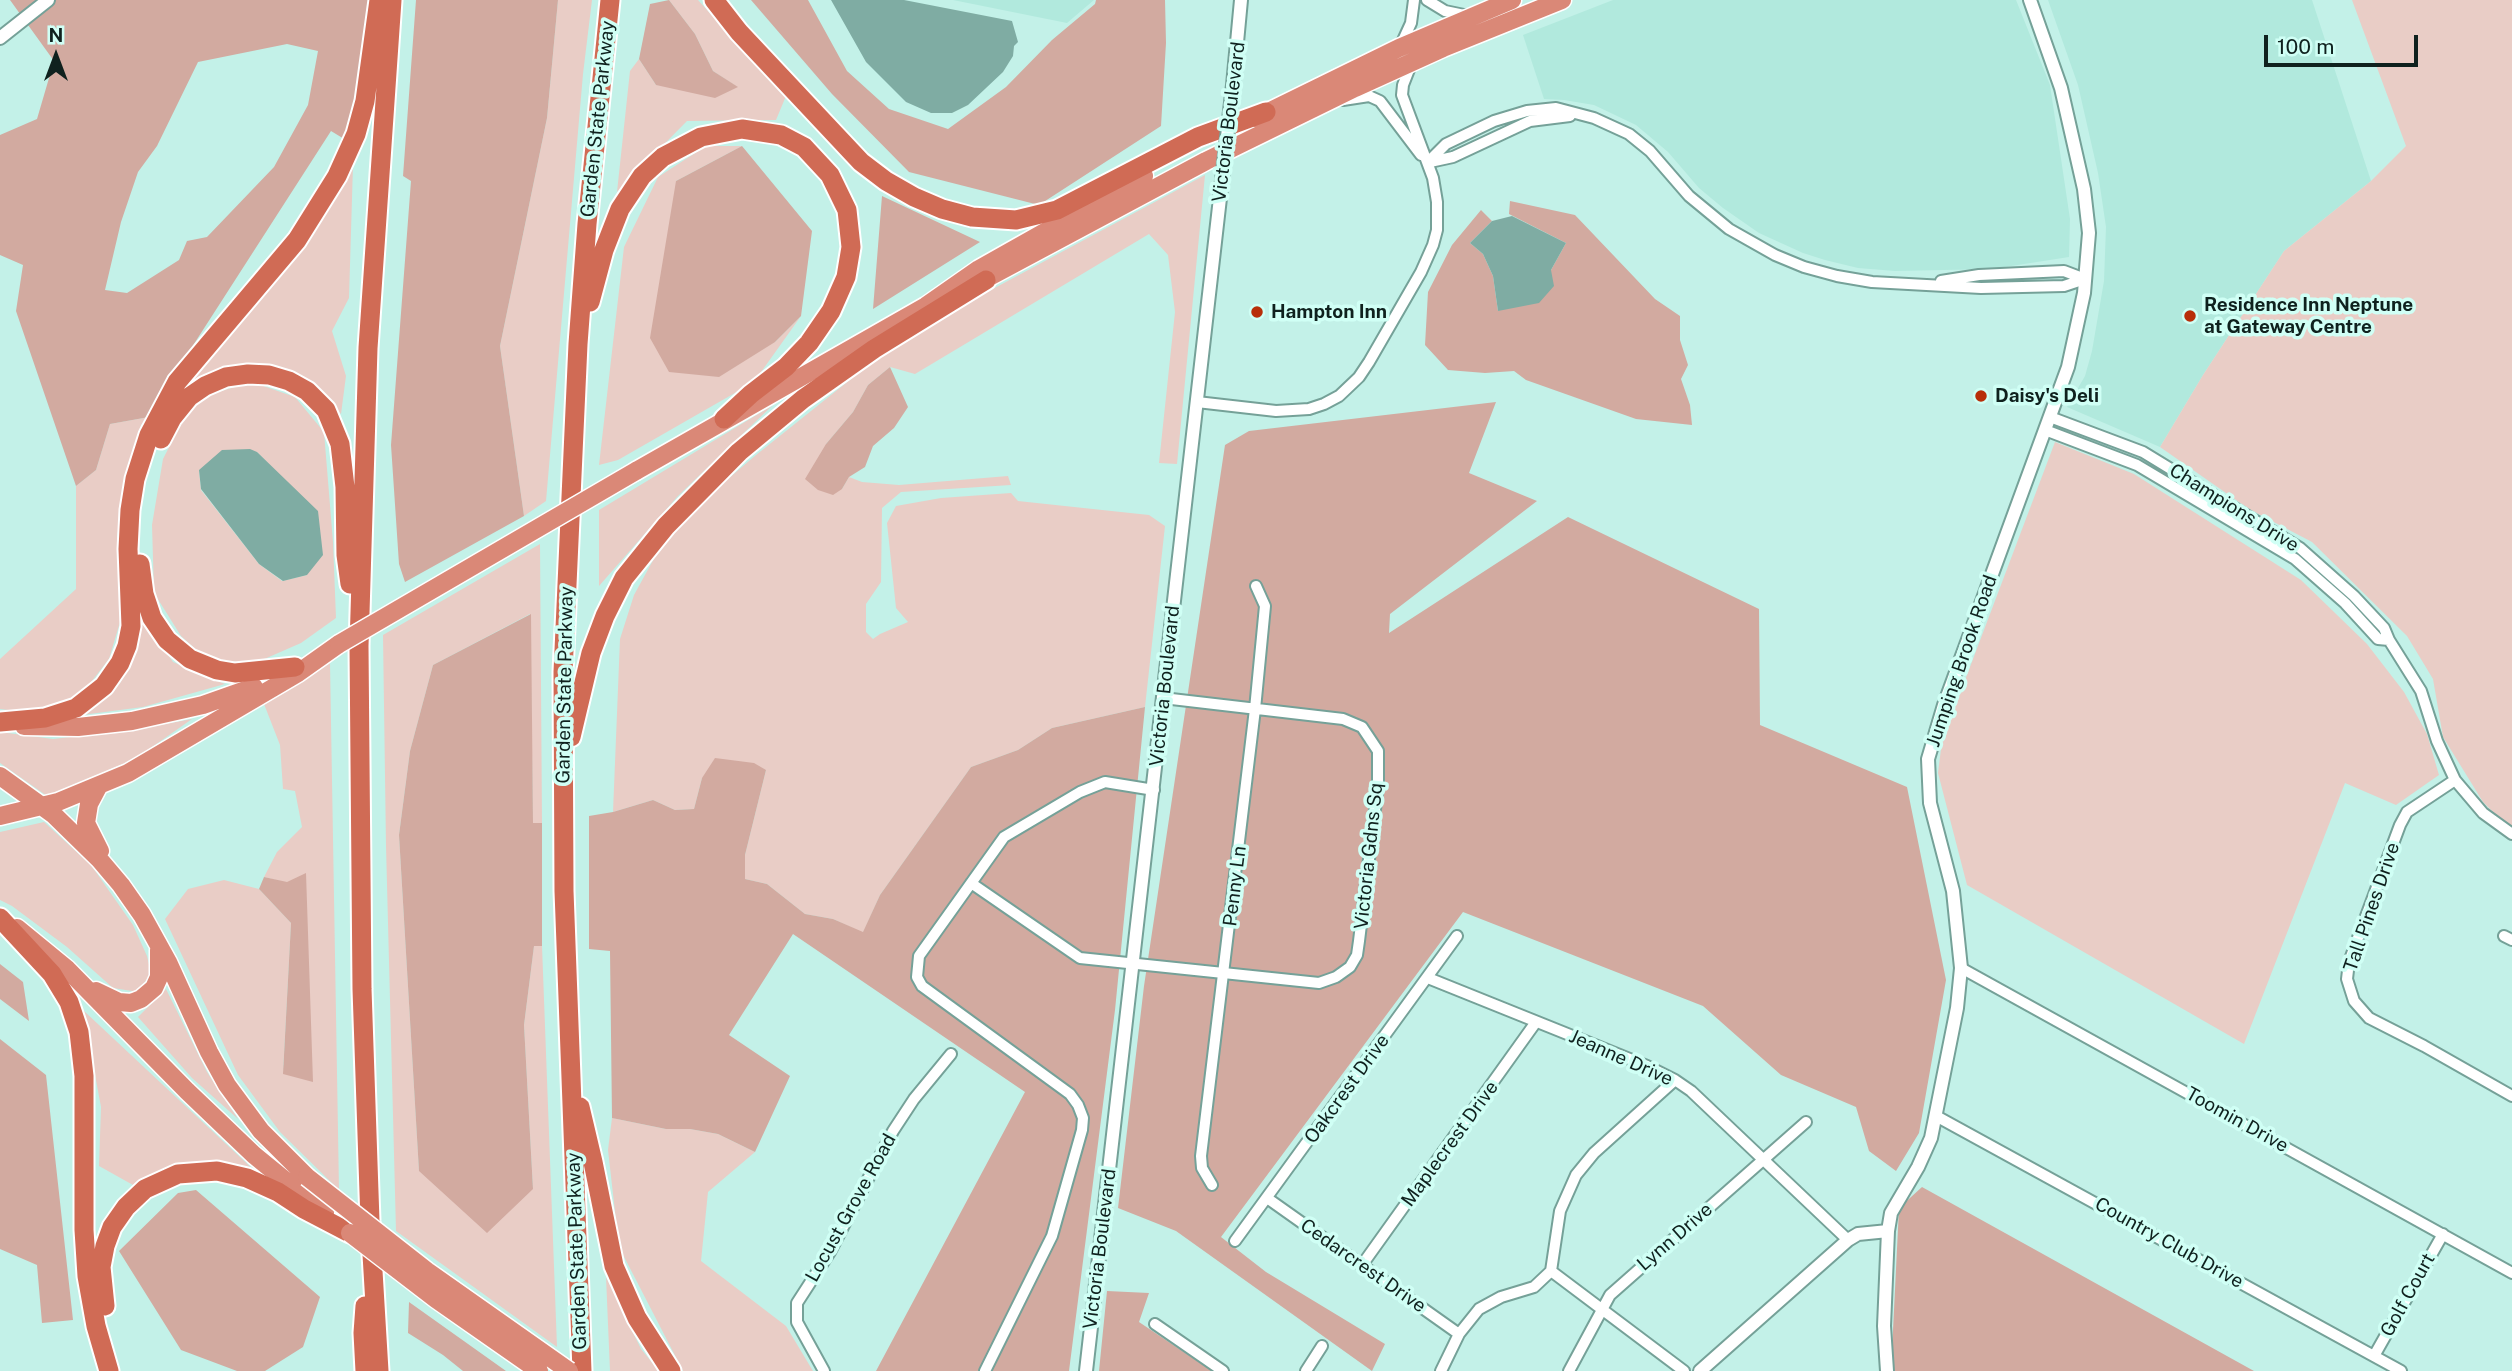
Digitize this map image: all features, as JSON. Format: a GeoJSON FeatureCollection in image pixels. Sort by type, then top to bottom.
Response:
{"type":"FeatureCollection","features":[{"type":"Feature","properties":{"kind":"highway"},"geometry":{"type":"LineString","coordinates":[[0,723],[45,718],[76,708],[104,686],[120,663],[131,626],[128,550],[130,510],[135,478],[149,435],[177,382],[297,240],[337,176],[356,134],[365,102],[379,0]]}},
{"type":"Feature","properties":{"kind":"highway"},"geometry":{"type":"LineString","coordinates":[[379,1371],[370,1221],[359,876],[359,646],[368,348],[392,0]]}},
{"type":"Feature","properties":{"kind":"highway","name":"Garden State Parkway"},"geometry":{"type":"LineString","coordinates":[[582,1371],[564,891],[566,577],[588,212],[610,0]]}},
{"type":"Feature","properties":{"kind":"highway"},"geometry":{"type":"LineString","coordinates":[[714,0],[738,33],[861,162],[914,197],[942,209],[972,217],[1016,220],[1057,210],[1198,136],[1266,112]]}},
{"type":"Feature","properties":{"kind":"highway"},"geometry":{"type":"LineString","coordinates":[[0,816],[43,806],[98,787],[162,754],[296,670],[724,419],[926,306],[979,270],[1117,190],[1266,112],[1399,48],[1512,0]]}},
{"type":"Feature","properties":{"kind":"highway"},"geometry":{"type":"LineString","coordinates":[[563,772],[585,675],[598,634],[619,588],[650,542],[725,465],[803,399],[874,349],[986,280],[1170,180],[1323,103],[1412,62],[1562,0]]}},
{"type":"Feature","properties":{"kind":"highway"},"geometry":{"type":"LineString","coordinates":[[578,344],[614,223],[633,187],[653,166],[688,142],[728,130],[768,131],[792,140],[823,165],[847,210],[851,235],[846,277],[831,311],[809,343],[786,367],[724,419]]}},
{"type":"Feature","properties":{"kind":"highway"},"geometry":{"type":"LineString","coordinates":[[926,306],[986,280]]}},
{"type":"Feature","properties":{"kind":"highway"},"geometry":{"type":"LineString","coordinates":[[296,670],[235,673],[199,664],[181,653],[162,633],[152,618],[144,594],[140,550],[142,511],[158,446],[166,427],[182,404],[196,391],[226,377],[259,374],[289,381],[314,397],[331,418],[343,462],[346,555],[359,646]]}},
{"type":"Feature","properties":{"kind":"highway"},"geometry":{"type":"LineString","coordinates":[[0,723],[69,727],[149,718],[229,697],[296,670]]}},
{"type":"Feature","properties":{"kind":"highway"},"geometry":{"type":"LineString","coordinates":[[0,776],[70,829],[111,873],[137,908],[159,946],[227,1085],[261,1131],[307,1177],[427,1271],[569,1371]]}},
{"type":"Feature","properties":{"kind":"highway"},"geometry":{"type":"LineString","coordinates":[[98,787],[89,804],[86,823],[111,873]]}},
{"type":"Feature","properties":{"kind":"highway"},"geometry":{"type":"LineString","coordinates":[[0,917],[39,945],[80,982],[201,1104],[307,1205]]}},
{"type":"Feature","properties":{"kind":"highway"},"geometry":{"type":"LineString","coordinates":[[0,917],[52,974],[69,1002],[79,1032],[84,1076],[86,1268],[96,1326],[109,1371]]}},
{"type":"Feature","properties":{"kind":"highway"},"geometry":{"type":"LineString","coordinates":[[80,982],[119,1002],[131,1003],[141,999],[154,988],[159,977],[159,946]]}},
{"type":"Feature","properties":{"kind":"highway"},"geometry":{"type":"LineString","coordinates":[[570,1066],[614,1266],[637,1318],[671,1371]]}},
{"type":"Feature","properties":{"kind":"highway"},"geometry":{"type":"LineString","coordinates":[[122,1371],[105,1308],[101,1266],[104,1246],[112,1227],[135,1198],[155,1183],[178,1174],[217,1171],[264,1185],[307,1205],[539,1371]]}},
{"type":"Feature","properties":{"kind":"highway"},"geometry":{"type":"LineString","coordinates":[[365,1371],[363,1333],[370,1221]]}},
{"type":"Feature","properties":{"kind":"street"},"geometry":{"type":"LineString","coordinates":[[0,38],[48,0]]}},
{"type":"Feature","properties":{"kind":"street","name":"Victoria Boulevard"},"geometry":{"type":"LineString","coordinates":[[1086,1371],[1154,790],[1241,0]]}},
{"type":"Feature","properties":{"kind":"street"},"geometry":{"type":"LineString","coordinates":[[1399,48],[1413,16],[1413,0]]}},
{"type":"Feature","properties":{"kind":"street"},"geometry":{"type":"LineString","coordinates":[[1427,0],[1445,11],[1472,17]]}},
{"type":"Feature","properties":{"kind":"street","name":"Jumping Brook Road"},"geometry":{"type":"LineString","coordinates":[[1887,1371],[1884,1326],[1891,1213],[1918,1167],[1930,1138],[1957,1008],[1961,968],[1953,891],[1930,803],[1928,759],[1944,705],[2072,356],[2085,279],[2088,220],[2080,172],[2061,88],[2030,0]]}},
{"type":"Feature","properties":{"kind":"street"},"geometry":{"type":"LineString","coordinates":[[1197,402],[1276,411],[1302,410],[1331,401],[1359,377],[1421,272],[1433,245],[1438,221],[1433,178],[1402,95],[1404,79],[1412,62]]}},
{"type":"Feature","properties":{"kind":"street"},"geometry":{"type":"LineString","coordinates":[[1323,103],[1362,96],[1380,101],[1427,162]]}},
{"type":"Feature","properties":{"kind":"street"},"geometry":{"type":"LineString","coordinates":[[1427,162],[1452,157],[1530,121],[1549,117],[1583,116],[1629,134],[1650,151],[1684,191],[1743,238],[1775,255],[1837,276],[1872,282],[1981,288],[2064,286],[2085,279]]}},
{"type":"Feature","properties":{"kind":"street","name":"Champions Drive"},"geometry":{"type":"LineString","coordinates":[[2050,417],[2143,452],[2300,548],[2354,596],[2384,628],[2421,691],[2437,741],[2455,780],[2483,813],[2512,834]]}},
{"type":"Feature","properties":{"kind":"street","name":"Champions Drive"},"geometry":{"type":"LineString","coordinates":[[2045,430],[2129,462],[2295,559],[2345,603],[2378,639],[2389,640]]}},
{"type":"Feature","properties":{"kind":"street"},"geometry":{"type":"LineString","coordinates":[[2129,462],[2134,449]]}},
{"type":"Feature","properties":{"kind":"street","name":"Penny Ln"},"geometry":{"type":"LineString","coordinates":[[1212,1185],[1202,1168],[1201,1156],[1225,972],[1265,606],[1256,586]]}},
{"type":"Feature","properties":{"kind":"street","name":"Victoria Gdns Sq"},"geometry":{"type":"LineString","coordinates":[[971,883],[1080,958],[1319,983],[1350,967],[1357,955],[1359,942],[1378,785],[1378,751],[1362,727],[1343,719],[1163,698]]}},
{"type":"Feature","properties":{"kind":"street","name":"Tall Pines Drive"},"geometry":{"type":"LineString","coordinates":[[2455,780],[2407,812],[2349,962],[2347,979],[2354,1001],[2369,1018],[2512,1096]]}},
{"type":"Feature","properties":{"kind":"street"},"geometry":{"type":"LineString","coordinates":[[985,1371],[1052,1236],[1083,1118],[1070,1094],[922,986],[916,967],[919,956],[1004,837],[1080,792],[1105,782],[1154,790]]}},
{"type":"Feature","properties":{"kind":"street","name":"Oakcrest Drive"},"geometry":{"type":"LineString","coordinates":[[1235,1241],[1457,936]]}},
{"type":"Feature","properties":{"kind":"street","name":"Toomin Drive"},"geometry":{"type":"LineString","coordinates":[[1961,968],[2443,1234],[2511,1268]]}},
{"type":"Feature","properties":{"kind":"street","name":"Jeanne Drive"},"geometry":{"type":"LineString","coordinates":[[1428,978],[1647,1066],[1675,1080],[1691,1091],[1848,1240]]}},
{"type":"Feature","properties":{"kind":"street","name":"Maplecrest Drive"},"geometry":{"type":"LineString","coordinates":[[1362,1265],[1536,1022]]}},
{"type":"Feature","properties":{"kind":"street","name":"Locust Grove Road"},"geometry":{"type":"LineString","coordinates":[[824,1371],[797,1322],[797,1303],[830,1252],[893,1130],[914,1099],[951,1054]]}},
{"type":"Feature","properties":{"kind":"street"},"geometry":{"type":"LineString","coordinates":[[1441,1371],[1459,1334],[1472,1316],[1487,1304],[1534,1287],[1551,1272],[1560,1211],[1576,1175],[1594,1153],[1675,1080]]}},
{"type":"Feature","properties":{"kind":"street","name":"Country Club Drive"},"geometry":{"type":"LineString","coordinates":[[1936,1116],[2402,1371]]}},
{"type":"Feature","properties":{"kind":"street","name":"Lynn Drive"},"geometry":{"type":"LineString","coordinates":[[1569,1371],[1601,1309],[1615,1290],[1806,1122]]}},
{"type":"Feature","properties":{"kind":"street","name":"Cedarcrest Drive"},"geometry":{"type":"LineString","coordinates":[[1267,1198],[1459,1334]]}},
{"type":"Feature","properties":{"kind":"street"},"geometry":{"type":"LineString","coordinates":[[1700,1371],[1848,1240],[1858,1234],[1888,1231]]}},
{"type":"Feature","properties":{"kind":"street","name":"Golf Court"},"geometry":{"type":"LineString","coordinates":[[2374,1356],[2443,1234]]}},
{"type":"Feature","properties":{"kind":"street"},"geometry":{"type":"LineString","coordinates":[[1551,1272],[1684,1371]]}},
{"type":"Feature","properties":{"kind":"street"},"geometry":{"type":"LineString","coordinates":[[1155,1324],[1223,1371]]}},
{"type":"Feature","properties":{"kind":"street"},"geometry":{"type":"LineString","coordinates":[[1306,1371],[1322,1346]]}},
{"type":"Feature","properties":{"kind":"shaded area"},"geometry":{"type":"Polygon","coordinates":[[[10,0],[369,0],[359,148],[331,131],[149,417],[110,424],[96,470],[76,486],[16,311],[23,265],[0,255],[0,135],[37,119],[54,61],[10,0]],[[287,44],[198,62],[157,146],[138,172],[121,222],[105,290],[127,293],[179,260],[187,241],[207,237],[274,167],[308,105],[318,51],[287,44]]]}},
{"type":"Feature","properties":{"kind":"shaded area"},"geometry":{"type":"Polygon","coordinates":[[[416,0],[558,0],[547,118],[500,346],[524,516],[405,582],[399,564],[391,445],[411,181],[403,176],[416,0]]]}},
{"type":"Feature","properties":{"kind":"shaded area"},"geometry":{"type":"Polygon","coordinates":[[[558,0],[592,0],[583,74],[546,501],[524,516],[500,346],[547,118],[558,0]]]}},
{"type":"Feature","properties":{"kind":"shaded area"},"geometry":{"type":"Polygon","coordinates":[[[669,0],[698,0],[786,96],[776,120],[687,121],[617,192],[630,71],[639,59],[656,85],[737,87],[713,71],[695,34],[669,0]]]}},
{"type":"Feature","properties":{"kind":"shaded area"},"geometry":{"type":"Polygon","coordinates":[[[669,0],[695,34],[713,71],[738,87],[715,98],[656,85],[639,59],[650,4],[669,0]]]}},
{"type":"Feature","properties":{"kind":"shaded area"},"geometry":{"type":"Polygon","coordinates":[[[751,0],[808,0],[847,71],[889,109],[948,129],[1006,87],[1052,40],[1095,4],[1096,0],[1165,0],[1166,43],[1161,126],[1039,205],[909,172],[832,94],[751,0]]]}},
{"type":"Feature","properties":{"kind":"shaded area"},"geometry":{"type":"Polygon","coordinates":[[[831,0],[904,0],[1012,21],[1018,42],[1003,72],[968,105],[952,113],[931,113],[906,102],[866,62],[831,0]]]}},
{"type":"Feature","properties":{"kind":"shaded area"},"geometry":{"type":"Polygon","coordinates":[[[953,0],[1094,0],[1067,23],[953,0]]]}},
{"type":"Feature","properties":{"kind":"shaded area"},"geometry":{"type":"Polygon","coordinates":[[[1613,0],[2016,0],[2050,85],[2070,219],[2069,257],[1992,269],[1895,271],[1858,268],[1825,260],[1759,233],[1699,188],[1668,152],[1636,125],[1594,105],[1544,99],[1523,35],[1613,0]]]}},
{"type":"Feature","properties":{"kind":"shaded area"},"geometry":{"type":"Polygon","coordinates":[[[2048,0],[2312,0],[2371,181],[2284,251],[2203,375],[2160,447],[2067,407],[2085,376],[2092,351],[2104,281],[2106,227],[2098,173],[2078,85],[2048,0]]]}},
{"type":"Feature","properties":{"kind":"shaded area"},"geometry":{"type":"Polygon","coordinates":[[[2352,0],[2512,0],[2512,831],[2483,802],[2443,737],[2433,679],[2407,636],[2312,542],[2249,509],[2160,447],[2203,375],[2284,251],[2371,181],[2406,146],[2352,0]]]}},
{"type":"Feature","properties":{"kind":"shaded area"},"geometry":{"type":"Polygon","coordinates":[[[706,146],[742,146],[676,181],[775,342],[801,316],[754,382],[618,460],[599,465],[624,247],[658,177],[706,146]]]}},
{"type":"Feature","properties":{"kind":"shaded area"},"geometry":{"type":"Polygon","coordinates":[[[742,146],[812,231],[801,316],[775,342],[719,377],[669,372],[650,338],[676,181],[742,146]]]}},
{"type":"Feature","properties":{"kind":"shaded area"},"geometry":{"type":"Polygon","coordinates":[[[353,165],[349,298],[332,331],[346,376],[341,414],[314,384],[287,371],[236,367],[187,385],[310,239],[353,165]]]}},
{"type":"Feature","properties":{"kind":"shaded area"},"geometry":{"type":"Polygon","coordinates":[[[1205,175],[1177,464],[1159,463],[1175,312],[1168,255],[1149,234],[915,374],[890,367],[868,385],[853,412],[826,444],[842,489],[849,477],[862,482],[899,485],[1008,476],[1011,485],[901,492],[882,508],[881,582],[866,604],[866,632],[873,639],[908,622],[896,608],[887,523],[896,506],[941,498],[1011,493],[1018,501],[1149,515],[1165,526],[1145,707],[1052,728],[1018,750],[971,767],[880,895],[863,933],[833,919],[805,914],[767,884],[745,879],[745,855],[766,770],[702,778],[694,809],[675,810],[653,800],[613,812],[620,639],[634,595],[662,544],[688,513],[876,359],[963,305],[1205,175]]]}},
{"type":"Feature","properties":{"kind":"shaded area"},"geometry":{"type":"Polygon","coordinates":[[[882,196],[980,242],[873,309],[882,196]]]}},
{"type":"Feature","properties":{"kind":"shaded area"},"geometry":{"type":"Polygon","coordinates":[[[1510,201],[1575,215],[1655,299],[1680,316],[1680,340],[1688,365],[1681,379],[1690,405],[1692,425],[1636,419],[1526,380],[1514,371],[1485,373],[1448,370],[1425,345],[1428,292],[1452,245],[1481,210],[1492,221],[1470,243],[1483,254],[1493,276],[1498,311],[1551,270],[1566,243],[1509,214],[1510,201]]]}},
{"type":"Feature","properties":{"kind":"shaded area"},"geometry":{"type":"Polygon","coordinates":[[[1512,216],[1566,243],[1551,270],[1554,286],[1539,303],[1498,311],[1493,276],[1483,254],[1470,243],[1492,221],[1512,216]]]}},
{"type":"Feature","properties":{"kind":"shaded area"},"geometry":{"type":"Polygon","coordinates":[[[890,367],[908,407],[894,428],[873,446],[865,467],[849,477],[842,489],[833,495],[818,490],[805,479],[826,444],[853,412],[868,385],[890,367]]]}},
{"type":"Feature","properties":{"kind":"shaded area"},"geometry":{"type":"Polygon","coordinates":[[[252,382],[295,397],[324,432],[336,618],[301,643],[253,664],[205,658],[181,636],[154,593],[152,525],[163,459],[189,408],[211,394],[252,382]],[[257,452],[199,470],[201,490],[259,564],[282,581],[307,575],[277,473],[257,452]]]}},
{"type":"Feature","properties":{"kind":"shaded area"},"geometry":{"type":"Polygon","coordinates":[[[1496,402],[1469,473],[1537,501],[1390,614],[1389,633],[1568,517],[1759,609],[1760,725],[1907,787],[1946,980],[1919,1133],[1896,1171],[1869,1151],[1856,1107],[1781,1075],[1703,1006],[1463,912],[1221,1237],[1266,1272],[1385,1344],[1372,1371],[1176,1231],[1118,1208],[1144,986],[1225,445],[1249,431],[1496,402]]]}},
{"type":"Feature","properties":{"kind":"shaded area"},"geometry":{"type":"Polygon","coordinates":[[[773,405],[678,496],[599,586],[599,510],[773,405]]]}},
{"type":"Feature","properties":{"kind":"shaded area"},"geometry":{"type":"Polygon","coordinates":[[[149,417],[141,425],[117,536],[121,619],[109,659],[78,699],[34,713],[0,709],[0,659],[76,589],[76,486],[96,470],[110,424],[149,417]]]}},
{"type":"Feature","properties":{"kind":"shaded area"},"geometry":{"type":"Polygon","coordinates":[[[2055,442],[2134,474],[2301,580],[2367,644],[2404,692],[2427,734],[2439,775],[2396,805],[2345,783],[2244,1044],[1967,885],[1938,773],[1942,741],[2055,442]]]}},
{"type":"Feature","properties":{"kind":"shaded area"},"geometry":{"type":"Polygon","coordinates":[[[250,449],[257,452],[318,511],[323,555],[307,575],[283,581],[259,564],[201,489],[199,470],[222,450],[250,449]]]}},
{"type":"Feature","properties":{"kind":"shaded area"},"geometry":{"type":"Polygon","coordinates":[[[540,544],[542,823],[533,824],[530,614],[433,665],[410,751],[399,835],[419,1171],[533,1189],[524,1025],[534,946],[542,946],[557,1347],[396,1231],[386,846],[383,635],[540,544]]]}},
{"type":"Feature","properties":{"kind":"shaded area"},"geometry":{"type":"Polygon","coordinates":[[[531,614],[533,823],[542,823],[542,946],[534,946],[524,1025],[533,1189],[487,1233],[419,1171],[399,835],[410,751],[433,665],[531,614]]]}},
{"type":"Feature","properties":{"kind":"shaded area"},"geometry":{"type":"Polygon","coordinates":[[[142,617],[173,662],[225,684],[143,707],[82,715],[120,683],[138,646],[142,617]]]}},
{"type":"Feature","properties":{"kind":"shaded area"},"geometry":{"type":"Polygon","coordinates":[[[330,663],[339,1190],[280,1132],[238,1075],[165,919],[188,889],[224,880],[259,889],[291,923],[283,1073],[306,874],[287,883],[264,877],[277,852],[302,827],[295,791],[283,789],[280,745],[264,704],[330,663]]]}},
{"type":"Feature","properties":{"kind":"shaded area"},"geometry":{"type":"Polygon","coordinates":[[[1145,707],[1115,1010],[1069,1371],[876,1371],[1025,1092],[793,934],[729,1035],[790,1076],[755,1152],[718,1134],[690,1129],[666,1129],[612,1118],[610,951],[589,949],[589,816],[653,800],[675,810],[694,809],[702,778],[715,758],[754,763],[766,770],[745,855],[745,879],[767,884],[805,914],[833,919],[863,932],[880,895],[971,767],[1018,750],[1052,728],[1145,707]]]}},
{"type":"Feature","properties":{"kind":"shaded area"},"geometry":{"type":"Polygon","coordinates":[[[192,719],[135,759],[47,796],[0,763],[0,732],[53,739],[138,729],[192,719]]]}},
{"type":"Feature","properties":{"kind":"shaded area"},"geometry":{"type":"Polygon","coordinates":[[[44,822],[91,865],[133,925],[147,956],[151,973],[138,992],[113,988],[67,947],[0,900],[0,832],[44,822]]]}},
{"type":"Feature","properties":{"kind":"shaded area"},"geometry":{"type":"Polygon","coordinates":[[[306,873],[313,1082],[283,1074],[291,923],[259,889],[264,877],[287,882],[306,873]]]}},
{"type":"Feature","properties":{"kind":"shaded area"},"geometry":{"type":"Polygon","coordinates":[[[0,964],[23,982],[29,1021],[0,999],[0,964]]]}},
{"type":"Feature","properties":{"kind":"shaded area"},"geometry":{"type":"Polygon","coordinates":[[[166,989],[207,1072],[238,1119],[192,1078],[138,1017],[166,989]]]}},
{"type":"Feature","properties":{"kind":"shaded area"},"geometry":{"type":"Polygon","coordinates":[[[83,1010],[257,1173],[189,1163],[133,1185],[99,1166],[101,1107],[83,1010]]]}},
{"type":"Feature","properties":{"kind":"shaded area"},"geometry":{"type":"Polygon","coordinates":[[[0,1039],[46,1075],[73,1320],[42,1323],[37,1265],[0,1249],[0,1039]]]}},
{"type":"Feature","properties":{"kind":"shaded area"},"geometry":{"type":"Polygon","coordinates":[[[612,1118],[666,1129],[690,1129],[718,1134],[755,1152],[708,1192],[701,1261],[786,1326],[813,1371],[683,1371],[619,1247],[608,1150],[612,1118]]]}},
{"type":"Feature","properties":{"kind":"shaded area"},"geometry":{"type":"Polygon","coordinates":[[[1922,1187],[2254,1371],[1891,1371],[1899,1208],[1922,1187]]]}},
{"type":"Feature","properties":{"kind":"shaded area"},"geometry":{"type":"Polygon","coordinates":[[[196,1190],[320,1297],[303,1347],[265,1371],[237,1371],[181,1350],[119,1251],[178,1193],[196,1190]]]}},
{"type":"Feature","properties":{"kind":"shaded area"},"geometry":{"type":"Polygon","coordinates":[[[606,1277],[641,1349],[659,1371],[610,1371],[606,1277]]]}},
{"type":"Feature","properties":{"kind":"shaded area"},"geometry":{"type":"Polygon","coordinates":[[[1107,1291],[1149,1293],[1139,1322],[1212,1371],[1099,1371],[1107,1291]]]}},
{"type":"Feature","properties":{"kind":"shaded area"},"geometry":{"type":"Polygon","coordinates":[[[409,1302],[506,1371],[463,1371],[408,1333],[409,1302]]]}},
{"type":"Feature","properties":{"kind":"place","name":"Hampton Inn"},"geometry":{"type":"Point","coordinates":[1257,312]}},
{"type":"Feature","properties":{"kind":"place","name":"Residence Inn Neptune at Gateway Centre"},"geometry":{"type":"Point","coordinates":[2190,316]}},
{"type":"Feature","properties":{"kind":"place","name":"Daisy's Deli"},"geometry":{"type":"Point","coordinates":[1981,396]}}]}
